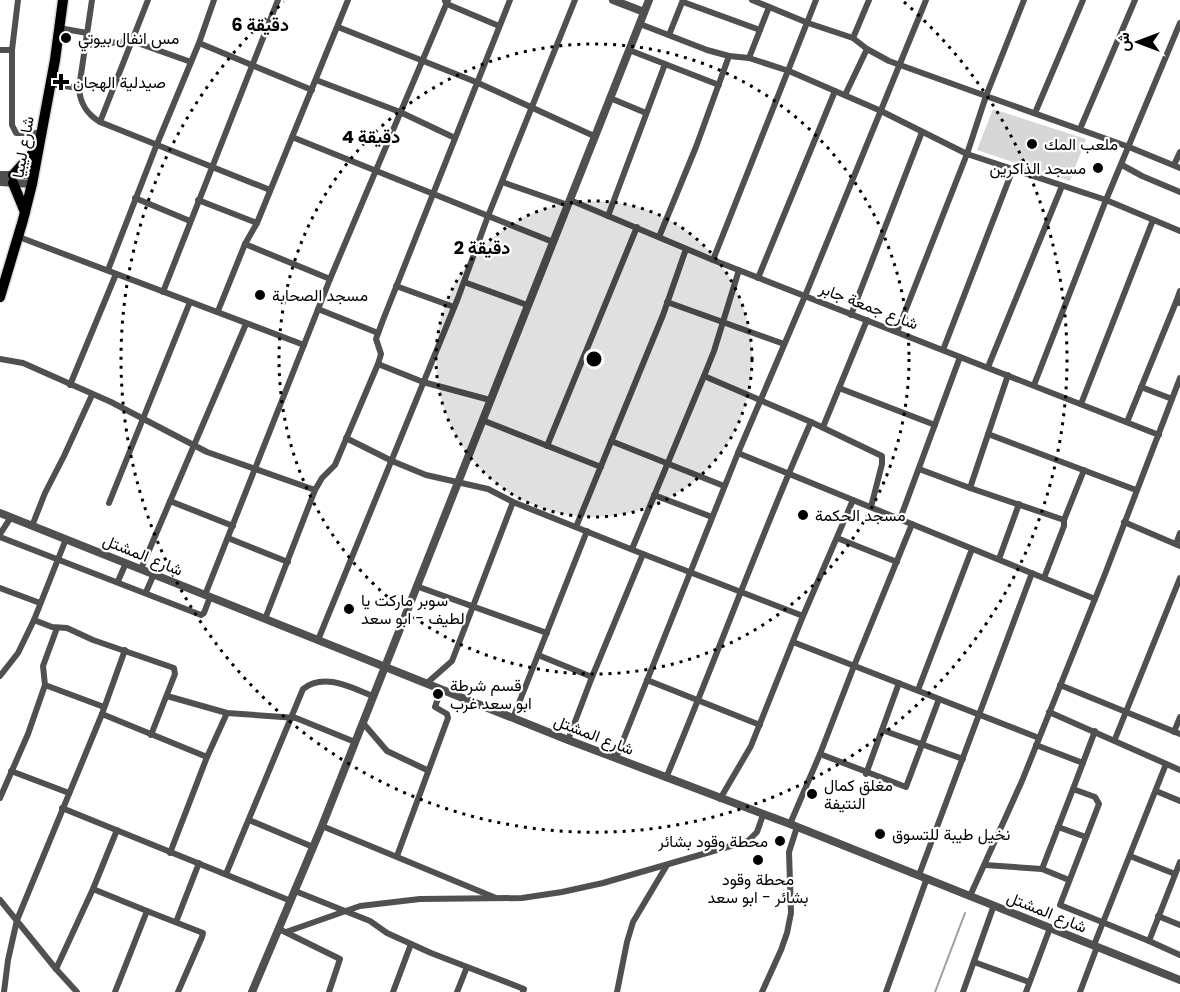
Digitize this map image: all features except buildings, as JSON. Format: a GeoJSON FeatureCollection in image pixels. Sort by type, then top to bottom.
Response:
{"type":"FeatureCollection","features":[{"type":"Feature","properties":{"kind":"highway","name":"شارع ليبيا"},"geometry":{"type":"LineString","coordinates":[[0,297],[19,237],[33,180],[63,0]]}},
{"type":"Feature","properties":{"kind":"highway"},"geometry":{"type":"LineString","coordinates":[[25,212],[13,179],[38,147]]}},
{"type":"Feature","properties":{"kind":"street"},"geometry":{"type":"LineString","coordinates":[[18,0],[12,50],[13,129],[16,133],[41,133]]}},
{"type":"Feature","properties":{"kind":"street"},"geometry":{"type":"LineString","coordinates":[[92,0],[80,88],[82,104],[90,114],[100,122],[270,190]]}},
{"type":"Feature","properties":{"kind":"street"},"geometry":{"type":"LineString","coordinates":[[100,122],[147,0]]}},
{"type":"Feature","properties":{"kind":"street"},"geometry":{"type":"LineString","coordinates":[[108,270],[214,0]]}},
{"type":"Feature","properties":{"kind":"street"},"geometry":{"type":"LineString","coordinates":[[163,292],[278,0]]}},
{"type":"Feature","properties":{"kind":"street"},"geometry":{"type":"LineString","coordinates":[[218,311],[245,244],[257,223],[348,0]]}},
{"type":"Feature","properties":{"kind":"street"},"geometry":{"type":"LineString","coordinates":[[265,619],[315,490],[322,478],[335,465],[378,364],[381,354],[376,342],[378,333],[510,0]]}},
{"type":"Feature","properties":{"kind":"street"},"geometry":{"type":"LineString","coordinates":[[318,640],[464,282],[574,0]]}},
{"type":"Feature","properties":{"kind":"street"},"geometry":{"type":"LineString","coordinates":[[613,0],[645,12]]}},
{"type":"Feature","properties":{"kind":"street"},"geometry":{"type":"LineString","coordinates":[[252,992],[283,930],[291,901],[649,0]]}},
{"type":"Feature","properties":{"kind":"street"},"geometry":{"type":"LineString","coordinates":[[752,0],[807,23],[854,38],[882,58],[1129,147],[1177,167],[1180,152]]}},
{"type":"Feature","properties":{"kind":"street"},"geometry":{"type":"LineString","coordinates":[[713,260],[816,0]]}},
{"type":"Feature","properties":{"kind":"street"},"geometry":{"type":"LineString","coordinates":[[854,38],[869,0]]}},
{"type":"Feature","properties":{"kind":"street"},"geometry":{"type":"LineString","coordinates":[[616,758],[724,486],[805,296],[926,0]]}},
{"type":"Feature","properties":{"kind":"street"},"geometry":{"type":"LineString","coordinates":[[897,332],[1024,0]]}},
{"type":"Feature","properties":{"kind":"street"},"geometry":{"type":"LineString","coordinates":[[1035,113],[1083,0]]}},
{"type":"Feature","properties":{"kind":"street"},"geometry":{"type":"LineString","coordinates":[[1080,129],[1135,0]]}},
{"type":"Feature","properties":{"kind":"street"},"geometry":{"type":"LineString","coordinates":[[669,35],[683,1],[760,30]]}},
{"type":"Feature","properties":{"kind":"street"},"geometry":{"type":"LineString","coordinates":[[11,517],[0,536],[201,615],[204,613],[228,538],[318,309],[447,2],[499,26]]}},
{"type":"Feature","properties":{"kind":"street"},"geometry":{"type":"LineString","coordinates":[[749,58],[769,7]]}},
{"type":"Feature","properties":{"kind":"street"},"geometry":{"type":"LineString","coordinates":[[1034,385],[1106,200],[1180,23]]}},
{"type":"Feature","properties":{"kind":"street"},"geometry":{"type":"LineString","coordinates":[[640,24],[729,56],[749,58],[789,72],[881,111],[967,154],[1106,200],[1180,231]]}},
{"type":"Feature","properties":{"kind":"street"},"geometry":{"type":"LineString","coordinates":[[338,27],[476,82],[594,136]]}},
{"type":"Feature","properties":{"kind":"street"},"geometry":{"type":"LineString","coordinates":[[59,28],[87,33]]}},
{"type":"Feature","properties":{"kind":"street"},"geometry":{"type":"LineString","coordinates":[[86,45],[132,41],[191,62]]}},
{"type":"Feature","properties":{"kind":"street"},"geometry":{"type":"LineString","coordinates":[[199,43],[312,90]]}},
{"type":"Feature","properties":{"kind":"street"},"geometry":{"type":"LineString","coordinates":[[845,95],[867,49]]}},
{"type":"Feature","properties":{"kind":"street"},"geometry":{"type":"LineString","coordinates":[[0,50],[12,50]]}},
{"type":"Feature","properties":{"kind":"street"},"geometry":{"type":"LineString","coordinates":[[629,50],[719,86]]}},
{"type":"Feature","properties":{"kind":"street"},"geometry":{"type":"LineString","coordinates":[[659,237],[729,56]]}},
{"type":"Feature","properties":{"kind":"street"},"geometry":{"type":"LineString","coordinates":[[608,216],[665,64]]}},
{"type":"Feature","properties":{"kind":"street"},"geometry":{"type":"LineString","coordinates":[[316,80],[400,112],[455,138]]}},
{"type":"Feature","properties":{"kind":"street"},"geometry":{"type":"LineString","coordinates":[[50,84],[80,88]]}},
{"type":"Feature","properties":{"kind":"street"},"geometry":{"type":"LineString","coordinates":[[758,278],[835,91]]}},
{"type":"Feature","properties":{"kind":"street"},"geometry":{"type":"LineString","coordinates":[[610,98],[646,113]]}},
{"type":"Feature","properties":{"kind":"street"},"geometry":{"type":"LineString","coordinates":[[851,315],[922,132]]}},
{"type":"Feature","properties":{"kind":"street"},"geometry":{"type":"LineString","coordinates":[[292,138],[553,242]]}},
{"type":"Feature","properties":{"kind":"street"},"geometry":{"type":"LineString","coordinates":[[1122,165],[1180,192]]}},
{"type":"Feature","properties":{"kind":"street"},"geometry":{"type":"LineString","coordinates":[[943,350],[1013,170]]}},
{"type":"Feature","properties":{"kind":"street"},"geometry":{"type":"LineString","coordinates":[[0,175],[13,179],[33,180]]}},
{"type":"Feature","properties":{"kind":"street"},"geometry":{"type":"LineString","coordinates":[[0,182],[13,179]]}},
{"type":"Feature","properties":{"kind":"street","name":"شارع جمعة جابر"},"geometry":{"type":"LineString","coordinates":[[502,182],[608,216],[851,315],[1159,435]]}},
{"type":"Feature","properties":{"kind":"street"},"geometry":{"type":"LineString","coordinates":[[988,367],[1062,186]]}},
{"type":"Feature","properties":{"kind":"street"},"geometry":{"type":"LineString","coordinates":[[135,198],[190,221]]}},
{"type":"Feature","properties":{"kind":"street"},"geometry":{"type":"LineString","coordinates":[[198,200],[257,223]]}},
{"type":"Feature","properties":{"kind":"street"},"geometry":{"type":"LineString","coordinates":[[1081,404],[1153,220]]}},
{"type":"Feature","properties":{"kind":"street"},"geometry":{"type":"LineString","coordinates":[[547,446],[637,228]]}},
{"type":"Feature","properties":{"kind":"street"},"geometry":{"type":"LineString","coordinates":[[19,237],[304,345]]}},
{"type":"Feature","properties":{"kind":"street"},"geometry":{"type":"LineString","coordinates":[[245,244],[330,279]]}},
{"type":"Feature","properties":{"kind":"street"},"geometry":{"type":"LineString","coordinates":[[576,527],[668,302],[686,249]]}},
{"type":"Feature","properties":{"kind":"street"},"geometry":{"type":"LineString","coordinates":[[632,549],[714,351],[739,270]]}},
{"type":"Feature","properties":{"kind":"street"},"geometry":{"type":"LineString","coordinates":[[70,386],[116,274]]}},
{"type":"Feature","properties":{"kind":"street"},"geometry":{"type":"LineString","coordinates":[[464,282],[527,305]]}},
{"type":"Feature","properties":{"kind":"street"},"geometry":{"type":"LineString","coordinates":[[396,286],[454,307]]}},
{"type":"Feature","properties":{"kind":"street"},"geometry":{"type":"LineString","coordinates":[[1127,422],[1178,302],[1180,291]]}},
{"type":"Feature","properties":{"kind":"street"},"geometry":{"type":"LineString","coordinates":[[109,503],[190,302]]}},
{"type":"Feature","properties":{"kind":"street"},"geometry":{"type":"LineString","coordinates":[[668,302],[784,344]]}},
{"type":"Feature","properties":{"kind":"street"},"geometry":{"type":"LineString","coordinates":[[318,309],[378,333]]}},
{"type":"Feature","properties":{"kind":"street"},"geometry":{"type":"LineString","coordinates":[[823,427],[867,320]]}},
{"type":"Feature","properties":{"kind":"street"},"geometry":{"type":"LineString","coordinates":[[141,569],[246,324]]}},
{"type":"Feature","properties":{"kind":"street"},"geometry":{"type":"LineString","coordinates":[[900,519],[960,357]]}},
{"type":"Feature","properties":{"kind":"street"},"geometry":{"type":"LineString","coordinates":[[0,359],[23,363],[143,418],[194,447],[315,490]]}},
{"type":"Feature","properties":{"kind":"street"},"geometry":{"type":"LineString","coordinates":[[378,364],[423,382],[490,400]]}},
{"type":"Feature","properties":{"kind":"street"},"geometry":{"type":"LineString","coordinates":[[970,488],[1008,375]]}},
{"type":"Feature","properties":{"kind":"street"},"geometry":{"type":"LineString","coordinates":[[704,376],[823,427],[882,456],[871,507]]}},
{"type":"Feature","properties":{"kind":"street"},"geometry":{"type":"LineString","coordinates":[[970,896],[1039,738],[1180,378]]}},
{"type":"Feature","properties":{"kind":"street"},"geometry":{"type":"LineString","coordinates":[[1141,387],[1175,395]]}},
{"type":"Feature","properties":{"kind":"street"},"geometry":{"type":"LineString","coordinates":[[839,388],[935,425]]}},
{"type":"Feature","properties":{"kind":"street"},"geometry":{"type":"LineString","coordinates":[[32,526],[45,493],[92,395]]}},
{"type":"Feature","properties":{"kind":"street"},"geometry":{"type":"LineString","coordinates":[[482,420],[601,467]]}},
{"type":"Feature","properties":{"kind":"street"},"geometry":{"type":"LineString","coordinates":[[666,778],[699,701],[788,473],[811,422]]}},
{"type":"Feature","properties":{"kind":"street"},"geometry":{"type":"LineString","coordinates":[[987,434],[1137,490]]}},
{"type":"Feature","properties":{"kind":"street"},"geometry":{"type":"LineString","coordinates":[[346,438],[426,475],[488,489],[513,502],[803,616]]}},
{"type":"Feature","properties":{"kind":"street"},"geometry":{"type":"LineString","coordinates":[[611,441],[724,486]]}},
{"type":"Feature","properties":{"kind":"street"},"geometry":{"type":"LineString","coordinates":[[738,453],[1095,599]]}},
{"type":"Feature","properties":{"kind":"street"},"geometry":{"type":"LineString","coordinates":[[919,469],[1064,520]]}},
{"type":"Feature","properties":{"kind":"street"},"geometry":{"type":"LineString","coordinates":[[1044,578],[1084,471]]}},
{"type":"Feature","properties":{"kind":"street"},"geometry":{"type":"LineString","coordinates":[[654,495],[712,516]]}},
{"type":"Feature","properties":{"kind":"street"},"geometry":{"type":"LineString","coordinates":[[720,799],[751,746],[853,500]]}},
{"type":"Feature","properties":{"kind":"street"},"geometry":{"type":"LineString","coordinates":[[170,501],[233,526]]}},
{"type":"Feature","properties":{"kind":"street"},"geometry":{"type":"LineString","coordinates":[[427,683],[452,661],[513,502]]}},
{"type":"Feature","properties":{"kind":"street"},"geometry":{"type":"LineString","coordinates":[[999,559],[1019,504]]}},
{"type":"Feature","properties":{"kind":"street","name":"شارع المشتل"},"geometry":{"type":"LineString","coordinates":[[0,513],[568,740],[794,825],[1180,980]]}},
{"type":"Feature","properties":{"kind":"street"},"geometry":{"type":"LineString","coordinates":[[1124,522],[1178,545],[1180,533]]}},
{"type":"Feature","properties":{"kind":"street"},"geometry":{"type":"LineString","coordinates":[[762,992],[781,950],[791,913],[789,852],[794,825],[854,666],[912,524]]}},
{"type":"Feature","properties":{"kind":"street"},"geometry":{"type":"LineString","coordinates":[[513,718],[586,531]]}},
{"type":"Feature","properties":{"kind":"street"},"geometry":{"type":"LineString","coordinates":[[228,538],[288,562]]}},
{"type":"Feature","properties":{"kind":"street"},"geometry":{"type":"LineString","coordinates":[[837,538],[897,562]]}},
{"type":"Feature","properties":{"kind":"street"},"geometry":{"type":"LineString","coordinates":[[0,676],[18,652],[34,620],[66,539]]}},
{"type":"Feature","properties":{"kind":"street"},"geometry":{"type":"LineString","coordinates":[[918,690],[972,549]]}},
{"type":"Feature","properties":{"kind":"street"},"geometry":{"type":"LineString","coordinates":[[568,740],[643,554]]}},
{"type":"Feature","properties":{"kind":"street"},"geometry":{"type":"LineString","coordinates":[[118,581],[126,563]]}},
{"type":"Feature","properties":{"kind":"street"},"geometry":{"type":"LineString","coordinates":[[919,875],[1032,573]]}},
{"type":"Feature","properties":{"kind":"street"},"geometry":{"type":"LineString","coordinates":[[146,592],[154,574]]}},
{"type":"Feature","properties":{"kind":"street"},"geometry":{"type":"LineString","coordinates":[[1115,739],[1180,578]]}},
{"type":"Feature","properties":{"kind":"street"},"geometry":{"type":"LineString","coordinates":[[416,586],[547,633]]}},
{"type":"Feature","properties":{"kind":"street"},"geometry":{"type":"LineString","coordinates":[[0,588],[40,603]]}},
{"type":"Feature","properties":{"kind":"street"},"geometry":{"type":"LineString","coordinates":[[34,620],[57,628],[67,628],[93,640],[174,668],[175,674],[151,735]]}},
{"type":"Feature","properties":{"kind":"street"},"geometry":{"type":"LineString","coordinates":[[0,798],[28,734],[45,685],[43,666],[57,628]]}},
{"type":"Feature","properties":{"kind":"street"},"geometry":{"type":"LineString","coordinates":[[793,642],[1039,738]]}},
{"type":"Feature","properties":{"kind":"street"},"geometry":{"type":"LineString","coordinates":[[4,992],[17,920],[103,711],[125,650]]}},
{"type":"Feature","properties":{"kind":"street"},"geometry":{"type":"LineString","coordinates":[[538,655],[592,677]]}},
{"type":"Feature","properties":{"kind":"street"},"geometry":{"type":"LineString","coordinates":[[646,680],[760,725]]}},
{"type":"Feature","properties":{"kind":"street"},"geometry":{"type":"LineString","coordinates":[[226,874],[303,689],[310,685],[332,681],[373,696]]}},
{"type":"Feature","properties":{"kind":"street"},"geometry":{"type":"LineString","coordinates":[[866,774],[899,683]]}},
{"type":"Feature","properties":{"kind":"street"},"geometry":{"type":"LineString","coordinates":[[45,685],[151,735],[207,757]]}},
{"type":"Feature","properties":{"kind":"street"},"geometry":{"type":"LineString","coordinates":[[1060,685],[1177,733],[1180,717]]}},
{"type":"Feature","properties":{"kind":"street"},"geometry":{"type":"LineString","coordinates":[[397,856],[448,716],[435,707],[441,689]]}},
{"type":"Feature","properties":{"kind":"street"},"geometry":{"type":"LineString","coordinates":[[167,696],[227,713],[291,717],[355,742]]}},
{"type":"Feature","properties":{"kind":"street"},"geometry":{"type":"LineString","coordinates":[[820,754],[866,774],[906,787],[939,699]]}},
{"type":"Feature","properties":{"kind":"street"},"geometry":{"type":"LineString","coordinates":[[1049,712],[1115,739],[1180,770]]}},
{"type":"Feature","properties":{"kind":"street"},"geometry":{"type":"LineString","coordinates":[[170,853],[207,757],[227,713]]}},
{"type":"Feature","properties":{"kind":"street"},"geometry":{"type":"LineString","coordinates":[[363,723],[387,751],[427,770]]}},
{"type":"Feature","properties":{"kind":"street"},"geometry":{"type":"LineString","coordinates":[[882,730],[963,759]]}},
{"type":"Feature","properties":{"kind":"street"},"geometry":{"type":"LineString","coordinates":[[1042,869],[1095,731]]}},
{"type":"Feature","properties":{"kind":"street"},"geometry":{"type":"LineString","coordinates":[[1036,745],[1083,763]]}},
{"type":"Feature","properties":{"kind":"street"},"geometry":{"type":"LineString","coordinates":[[1080,992],[1103,922],[1166,764]]}},
{"type":"Feature","properties":{"kind":"street"},"geometry":{"type":"LineString","coordinates":[[11,771],[69,793]]}},
{"type":"Feature","properties":{"kind":"street"},"geometry":{"type":"LineString","coordinates":[[1073,789],[1095,797],[1099,804],[1060,905],[1180,955]]}},
{"type":"Feature","properties":{"kind":"street"},"geometry":{"type":"LineString","coordinates":[[1156,791],[1180,801]]}},
{"type":"Feature","properties":{"kind":"street"},"geometry":{"type":"LineString","coordinates":[[63,808],[291,901]]}},
{"type":"Feature","properties":{"kind":"street"},"geometry":{"type":"LineString","coordinates":[[283,930],[360,906],[420,899],[522,898],[593,885],[748,841],[757,832],[764,814]]}},
{"type":"Feature","properties":{"kind":"street"},"geometry":{"type":"LineString","coordinates":[[249,820],[313,847]]}},
{"type":"Feature","properties":{"kind":"street"},"geometry":{"type":"LineString","coordinates":[[322,826],[500,899]]}},
{"type":"Feature","properties":{"kind":"street"},"geometry":{"type":"LineString","coordinates":[[1058,827],[1086,837]]}},
{"type":"Feature","properties":{"kind":"street"},"geometry":{"type":"LineString","coordinates":[[56,969],[117,830]]}},
{"type":"Feature","properties":{"kind":"street"},"geometry":{"type":"LineString","coordinates":[[1130,856],[1175,874]]}},
{"type":"Feature","properties":{"kind":"street"},"geometry":{"type":"LineString","coordinates":[[1149,941],[1180,862]]}},
{"type":"Feature","properties":{"kind":"street"},"geometry":{"type":"LineString","coordinates":[[176,922],[199,863]]}},
{"type":"Feature","properties":{"kind":"street"},"geometry":{"type":"LineString","coordinates":[[618,991],[633,922],[667,865]]}},
{"type":"Feature","properties":{"kind":"street"},"geometry":{"type":"LineString","coordinates":[[985,866],[1042,869],[1069,880]]}},
{"type":"Feature","properties":{"kind":"street"},"geometry":{"type":"LineString","coordinates":[[886,992],[927,878]]}},
{"type":"Feature","properties":{"kind":"street"},"geometry":{"type":"LineString","coordinates":[[93,889],[203,934],[178,992]]}},
{"type":"Feature","properties":{"kind":"street"},"geometry":{"type":"LineString","coordinates":[[296,891],[370,921],[387,933],[411,944],[524,991],[532,992]]}},
{"type":"Feature","properties":{"kind":"street"},"geometry":{"type":"LineString","coordinates":[[0,900],[77,992]]}},
{"type":"Feature","properties":{"kind":"street"},"geometry":{"type":"LineString","coordinates":[[963,992],[994,905]]}},
{"type":"Feature","properties":{"kind":"street"},"geometry":{"type":"LineString","coordinates":[[115,992],[147,911]]}},
{"type":"Feature","properties":{"kind":"street"},"geometry":{"type":"LineString","coordinates":[[1158,916],[1180,925]]}},
{"type":"Feature","properties":{"kind":"street"},"geometry":{"type":"LineString","coordinates":[[1026,992],[1050,928]]}},
{"type":"Feature","properties":{"kind":"street"},"geometry":{"type":"LineString","coordinates":[[283,930],[340,959],[329,992]]}},
{"type":"Feature","properties":{"kind":"street"},"geometry":{"type":"LineString","coordinates":[[393,992],[411,944]]}},
{"type":"Feature","properties":{"kind":"street"},"geometry":{"type":"LineString","coordinates":[[974,962],[1029,982]]}},
{"type":"Feature","properties":{"kind":"street"},"geometry":{"type":"LineString","coordinates":[[457,992],[467,967]]}},
{"type":"Feature","properties":{"kind":"street"},"geometry":{"type":"LineString","coordinates":[[0,988],[4,992]]}},
{"type":"Feature","properties":{"kind":"shaded area","name":"ملعب المك"},"geometry":{"type":"Polygon","coordinates":[[[993,109],[1086,139],[1070,181],[977,150],[993,109]]]}},
{"type":"Feature","properties":{"kind":"waterway"},"geometry":{"type":"LineString","coordinates":[[935,992],[965,913]]}},
{"type":"Feature","properties":{"kind":"place","name":"مس انفال بيوتي"},"geometry":{"type":"Point","coordinates":[66,38]}},
{"type":"Feature","properties":{"kind":"place","name":"صيدلية الهجان"},"geometry":{"type":"Point","coordinates":[61,82]}},
{"type":"Feature","properties":{"kind":"place","name":"ملعب المك"},"geometry":{"type":"Point","coordinates":[1032,144]}},
{"type":"Feature","properties":{"kind":"place","name":"مسجد الذاكرين"},"geometry":{"type":"Point","coordinates":[1098,168]}},
{"type":"Feature","properties":{"kind":"place","name":"مسجد الصحابة"},"geometry":{"type":"Point","coordinates":[260,295]}},
{"type":"Feature","properties":{"kind":"place","name":"مسجد الحكمة"},"geometry":{"type":"Point","coordinates":[803,515]}},
{"type":"Feature","properties":{"kind":"place","name":"سوبر ماركت يا لطيف - ابو سعد"},"geometry":{"type":"Point","coordinates":[349,609]}},
{"type":"Feature","properties":{"kind":"place","name":"قسم شرطة ابو سعد غرب"},"geometry":{"type":"Point","coordinates":[438,694]}},
{"type":"Feature","properties":{"kind":"place","name":"مغلق كمال النتيفة"},"geometry":{"type":"Point","coordinates":[812,794]}},
{"type":"Feature","properties":{"kind":"place","name":"نخيل طيبة للتسوق"},"geometry":{"type":"Point","coordinates":[880,834]}},
{"type":"Feature","properties":{"kind":"place","name":"محطة وقود بشائر"},"geometry":{"type":"Point","coordinates":[780,841]}},
{"type":"Feature","properties":{"kind":"place","name":"محطة وقود بشائر - ابو سعد"},"geometry":{"type":"Point","coordinates":[758,860]}}]}
